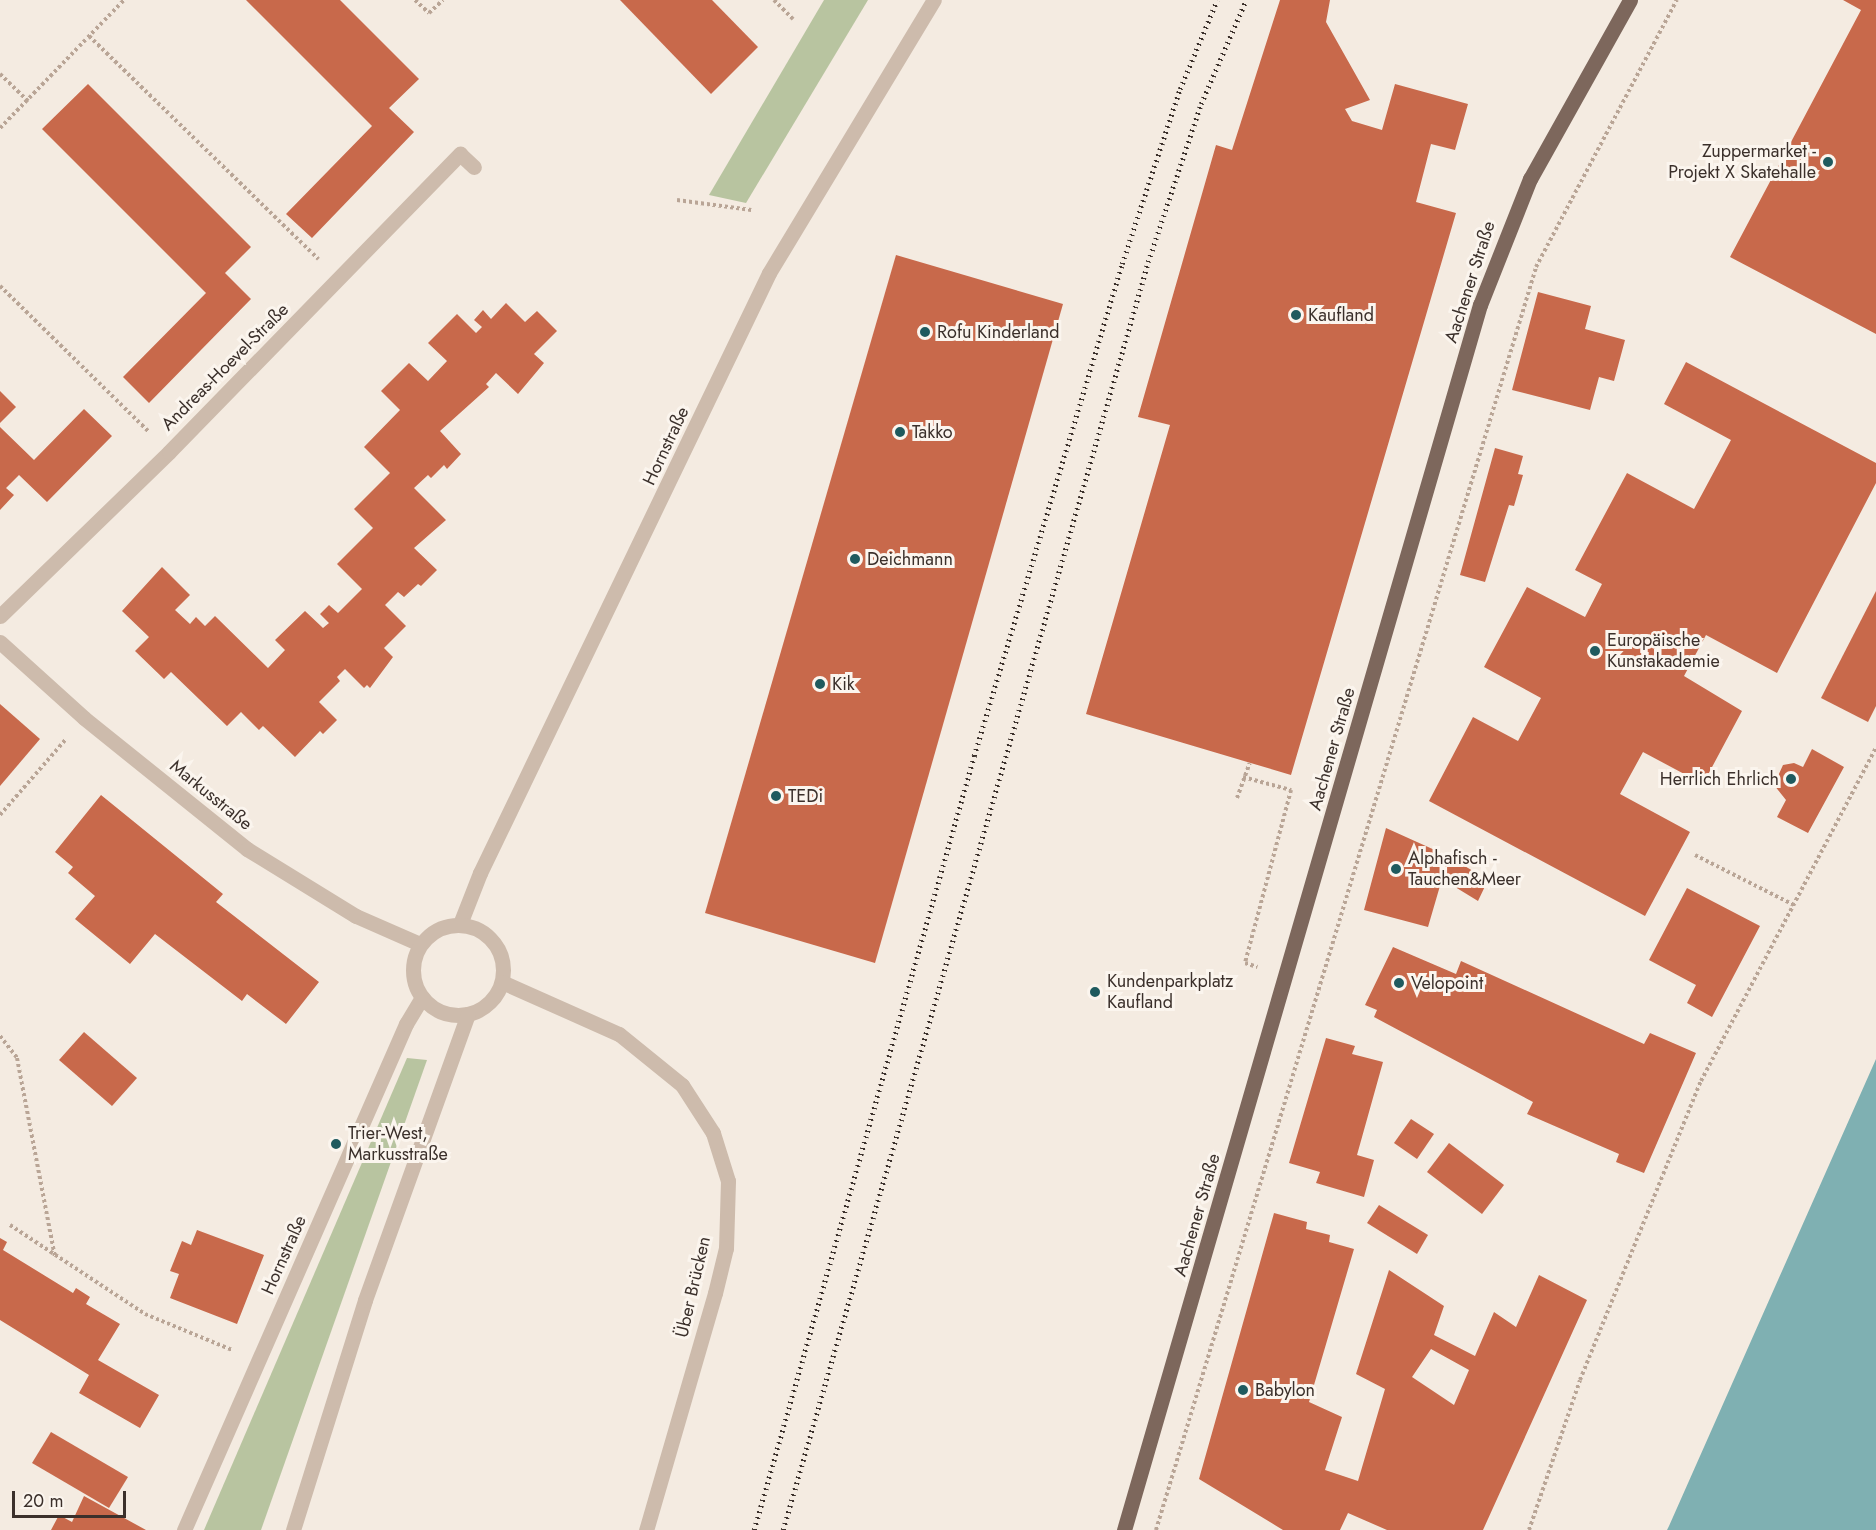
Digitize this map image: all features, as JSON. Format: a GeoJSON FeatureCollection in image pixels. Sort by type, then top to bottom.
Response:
{"type":"FeatureCollection","features":[{"type":"Feature","properties":{"kind":"main road","name":"Aachener Straße"},"geometry":{"type":"LineString","coordinates":[[1124,1530],[1480,305],[1530,179],[1630,0]]}},
{"type":"Feature","properties":{"kind":"street","name":"Hornstraße"},"geometry":{"type":"LineString","coordinates":[[460,924],[480,873],[769,273],[934,0]]}},
{"type":"Feature","properties":{"kind":"street","name":"Andreas-Hoevel-Straße"},"geometry":{"type":"LineString","coordinates":[[0,616],[169,452],[340,280],[460,154],[474,167]]}},
{"type":"Feature","properties":{"kind":"street","name":"Markusstraße"},"geometry":{"type":"LineString","coordinates":[[0,642],[84,718],[247,849],[356,916],[420,944]]}},
{"type":"Feature","properties":{"kind":"street"},"geometry":{"type":"LineString","coordinates":[[460,924],[474,927],[495,943],[501,955],[502,982],[490,1002],[468,1014],[435,1009],[422,997],[412,971],[420,944],[445,926],[460,924]]}},
{"type":"Feature","properties":{"kind":"street","name":"Über Brücken"},"geometry":{"type":"LineString","coordinates":[[502,982],[619,1034],[682,1085],[713,1133],[728,1181],[726,1248],[715,1293],[645,1530]]}},
{"type":"Feature","properties":{"kind":"street","name":"Hornstraße"},"geometry":{"type":"LineString","coordinates":[[184,1530],[406,1024],[422,997]]}},
{"type":"Feature","properties":{"kind":"street"},"geometry":{"type":"LineString","coordinates":[[293,1530],[369,1290],[468,1014]]}},
{"type":"Feature","properties":{"kind":"path"},"geometry":{"type":"LineString","coordinates":[[0,128],[124,0]]}},
{"type":"Feature","properties":{"kind":"path"},"geometry":{"type":"LineString","coordinates":[[415,0],[429,14],[443,0]]}},
{"type":"Feature","properties":{"kind":"path"},"geometry":{"type":"LineString","coordinates":[[774,0],[793,19]]}},
{"type":"Feature","properties":{"kind":"path"},"geometry":{"type":"LineString","coordinates":[[1156,1530],[1536,267],[1677,0]]}},
{"type":"Feature","properties":{"kind":"path"},"geometry":{"type":"LineString","coordinates":[[88,36],[340,280]]}},
{"type":"Feature","properties":{"kind":"path"},"geometry":{"type":"LineString","coordinates":[[0,74],[28,101]]}},
{"type":"Feature","properties":{"kind":"path"},"geometry":{"type":"LineString","coordinates":[[677,200],[751,210]]}},
{"type":"Feature","properties":{"kind":"path"},"geometry":{"type":"LineString","coordinates":[[0,285],[169,452]]}},
{"type":"Feature","properties":{"kind":"path"},"geometry":{"type":"LineString","coordinates":[[0,815],[84,718]]}},
{"type":"Feature","properties":{"kind":"path"},"geometry":{"type":"LineString","coordinates":[[1529,1530],[1580,1380],[1701,1081],[1876,747]]}},
{"type":"Feature","properties":{"kind":"path"},"geometry":{"type":"LineString","coordinates":[[1237,798],[1250,762]]}},
{"type":"Feature","properties":{"kind":"path"},"geometry":{"type":"LineString","coordinates":[[1243,777],[1291,790],[1245,963],[1257,967]]}},
{"type":"Feature","properties":{"kind":"path"},"geometry":{"type":"LineString","coordinates":[[1695,855],[1794,905]]}},
{"type":"Feature","properties":{"kind":"path"},"geometry":{"type":"LineString","coordinates":[[0,1036],[17,1058],[56,1258]]}},
{"type":"Feature","properties":{"kind":"path"},"geometry":{"type":"LineString","coordinates":[[10,1225],[56,1258],[145,1314],[258,1361]]}},
{"type":"Feature","properties":{"kind":"green space"},"geometry":{"type":"Polygon","coordinates":[[[824,0],[868,0],[746,203],[709,195],[824,0]]]}},
{"type":"Feature","properties":{"kind":"green space"},"geometry":{"type":"Polygon","coordinates":[[[407,1058],[427,1060],[261,1530],[204,1530],[407,1058]]]}},
{"type":"Feature","properties":{"kind":"water"},"geometry":{"type":"Polygon","coordinates":[[[1876,1059],[1876,1530],[1667,1530],[1669,1526],[1876,1059]]]}},
{"type":"Feature","properties":{"kind":"building"},"geometry":{"type":"Polygon","coordinates":[[[246,0],[340,0],[419,79],[389,108],[414,132],[312,238],[286,214],[372,126],[246,0]]]}},
{"type":"Feature","properties":{"kind":"building"},"geometry":{"type":"Polygon","coordinates":[[[620,0],[712,0],[758,47],[711,94],[620,0]]]}},
{"type":"Feature","properties":{"kind":"building","name":"Kaufland"},"geometry":{"type":"Polygon","coordinates":[[[1280,0],[1330,0],[1326,22],[1370,100],[1345,109],[1352,121],[1382,130],[1395,84],[1468,104],[1455,150],[1431,144],[1416,202],[1456,213],[1291,775],[1086,714],[1170,425],[1138,417],[1216,145],[1232,150],[1280,0]]]}},
{"type":"Feature","properties":{"kind":"building","name":"Zuppermarket - Projekt X Skatehalle"},"geometry":{"type":"Polygon","coordinates":[[[1843,0],[1876,0],[1876,334],[1730,257],[1861,10],[1843,0]]]}},
{"type":"Feature","properties":{"kind":"building"},"geometry":{"type":"Polygon","coordinates":[[[88,84],[251,247],[225,273],[251,299],[149,403],[123,377],[206,293],[42,129],[88,84]]]}},
{"type":"Feature","properties":{"kind":"building"},"geometry":{"type":"Polygon","coordinates":[[[896,255],[1063,304],[875,963],[705,913],[896,255]]]}},
{"type":"Feature","properties":{"kind":"building"},"geometry":{"type":"Polygon","coordinates":[[[1538,292],[1591,306],[1585,329],[1625,340],[1614,381],[1599,377],[1590,410],[1512,390],[1538,292]]]}},
{"type":"Feature","properties":{"kind":"building"},"geometry":{"type":"Polygon","coordinates":[[[506,303],[525,322],[537,311],[557,331],[534,354],[544,363],[518,394],[496,373],[486,384],[489,387],[440,431],[461,454],[447,469],[444,465],[431,478],[428,475],[414,488],[446,520],[414,548],[437,570],[421,586],[418,584],[404,597],[398,592],[385,605],[406,626],[384,648],[393,657],[370,688],[367,685],[364,688],[345,669],[337,677],[340,681],[319,702],[337,720],[323,734],[320,731],[295,757],[263,726],[259,730],[241,712],[227,726],[171,672],[164,679],[135,651],[149,637],[122,611],[162,567],[190,595],[175,610],[190,624],[196,617],[205,626],[215,616],[268,668],[285,650],[275,640],[305,611],[323,628],[329,623],[320,614],[329,605],[338,613],[362,589],[337,564],[373,528],[354,509],[390,473],[364,447],[400,410],[381,391],[409,363],[428,381],[447,361],[428,343],[457,314],[476,333],[482,327],[474,320],[483,310],[491,319],[506,303]]]}},
{"type":"Feature","properties":{"kind":"building","name":"Europäische Kunstakademie"},"geometry":{"type":"Polygon","coordinates":[[[1686,362],[1876,463],[1876,483],[1777,673],[1706,635],[1684,676],[1742,711],[1703,784],[1643,752],[1620,794],[1690,832],[1645,916],[1429,801],[1473,717],[1518,741],[1541,698],[1484,667],[1527,587],[1585,617],[1602,584],[1575,570],[1627,473],[1694,509],[1731,440],[1664,404],[1686,362]]]}},
{"type":"Feature","properties":{"kind":"building"},"geometry":{"type":"Polygon","coordinates":[[[0,391],[16,407],[0,423],[0,391]]]}},
{"type":"Feature","properties":{"kind":"building"},"geometry":{"type":"Polygon","coordinates":[[[84,409],[112,436],[47,502],[19,475],[6,488],[14,495],[0,510],[0,427],[34,460],[84,409]]]}},
{"type":"Feature","properties":{"kind":"building"},"geometry":{"type":"Polygon","coordinates":[[[1495,448],[1523,456],[1518,474],[1523,475],[1514,506],[1509,505],[1485,582],[1460,575],[1495,448]]]}},
{"type":"Feature","properties":{"kind":"building"},"geometry":{"type":"Polygon","coordinates":[[[1876,591],[1876,706],[1868,722],[1821,698],[1876,591]]]}},
{"type":"Feature","properties":{"kind":"building"},"geometry":{"type":"Polygon","coordinates":[[[0,704],[40,739],[0,786],[0,704]]]}},
{"type":"Feature","properties":{"kind":"building"},"geometry":{"type":"Polygon","coordinates":[[[1812,749],[1844,767],[1808,833],[1777,817],[1786,800],[1774,785],[1783,765],[1794,763],[1803,767],[1812,749]]]}},
{"type":"Feature","properties":{"kind":"building"},"geometry":{"type":"Polygon","coordinates":[[[101,795],[223,894],[216,902],[319,982],[286,1024],[247,994],[242,1001],[155,934],[130,964],[75,919],[95,896],[68,873],[73,867],[55,852],[101,795]]]}},
{"type":"Feature","properties":{"kind":"building"},"geometry":{"type":"Polygon","coordinates":[[[1386,828],[1448,856],[1488,880],[1478,901],[1442,879],[1428,927],[1364,910],[1386,828]]]}},
{"type":"Feature","properties":{"kind":"building"},"geometry":{"type":"Polygon","coordinates":[[[1687,888],[1760,926],[1712,1017],[1687,1003],[1696,985],[1649,960],[1687,888]]]}},
{"type":"Feature","properties":{"kind":"building"},"geometry":{"type":"Polygon","coordinates":[[[1393,947],[1456,974],[1461,961],[1644,1044],[1650,1033],[1696,1053],[1644,1173],[1616,1162],[1619,1154],[1527,1114],[1533,1102],[1374,1017],[1377,1010],[1365,1005],[1393,947]]]}},
{"type":"Feature","properties":{"kind":"building"},"geometry":{"type":"Polygon","coordinates":[[[84,1032],[137,1078],[112,1106],[59,1060],[84,1032]]]}},
{"type":"Feature","properties":{"kind":"building"},"geometry":{"type":"Polygon","coordinates":[[[1326,1038],[1355,1046],[1352,1054],[1383,1062],[1357,1155],[1374,1160],[1364,1197],[1316,1183],[1320,1172],[1289,1163],[1326,1038]]]}},
{"type":"Feature","properties":{"kind":"building"},"geometry":{"type":"Polygon","coordinates":[[[1411,1119],[1434,1134],[1417,1159],[1394,1143],[1411,1119]]]}},
{"type":"Feature","properties":{"kind":"building"},"geometry":{"type":"Polygon","coordinates":[[[1449,1143],[1504,1185],[1482,1214],[1427,1172],[1449,1143]]]}},
{"type":"Feature","properties":{"kind":"building"},"geometry":{"type":"Polygon","coordinates":[[[1379,1205],[1428,1235],[1417,1254],[1367,1223],[1379,1205]]]}},
{"type":"Feature","properties":{"kind":"building"},"geometry":{"type":"Polygon","coordinates":[[[1274,1213],[1307,1222],[1306,1229],[1330,1235],[1329,1242],[1354,1249],[1309,1402],[1342,1417],[1325,1470],[1358,1481],[1385,1389],[1356,1374],[1389,1270],[1444,1306],[1434,1335],[1475,1356],[1494,1312],[1516,1327],[1539,1275],[1587,1300],[1483,1530],[1387,1530],[1348,1513],[1340,1530],[1283,1530],[1199,1479],[1274,1213]],[[1431,1349],[1412,1377],[1454,1405],[1469,1370],[1431,1349]]]}},
{"type":"Feature","properties":{"kind":"building"},"geometry":{"type":"Polygon","coordinates":[[[197,1230],[264,1255],[237,1324],[170,1298],[179,1274],[170,1271],[182,1241],[191,1245],[197,1230]]]}},
{"type":"Feature","properties":{"kind":"building"},"geometry":{"type":"Polygon","coordinates":[[[0,1238],[7,1242],[3,1250],[73,1293],[76,1288],[90,1297],[86,1304],[120,1324],[98,1360],[159,1395],[140,1428],[79,1393],[89,1375],[0,1320],[0,1238]]]}},
{"type":"Feature","properties":{"kind":"building"},"geometry":{"type":"Polygon","coordinates":[[[51,1432],[128,1477],[109,1508],[32,1463],[51,1432]]]}},
{"type":"Feature","properties":{"kind":"building"},"geometry":{"type":"Polygon","coordinates":[[[84,1496],[146,1530],[51,1530],[59,1515],[72,1522],[84,1496]]]}},
{"type":"Feature","properties":{"kind":"railway"},"geometry":{"type":"LineString","coordinates":[[754,1530],[974,756],[1122,264],[1180,89],[1217,0]]}},
{"type":"Feature","properties":{"kind":"railway"},"geometry":{"type":"LineString","coordinates":[[783,1530],[1148,262],[1201,104],[1246,0]]}},
{"type":"Feature","properties":{"kind":"place","name":"Zuppermarket - Projekt X Skatehalle"},"geometry":{"type":"Point","coordinates":[1828,162]}},
{"type":"Feature","properties":{"kind":"place","name":"Kaufland"},"geometry":{"type":"Point","coordinates":[1296,315]}},
{"type":"Feature","properties":{"kind":"place","name":"Rofu Kinderland"},"geometry":{"type":"Point","coordinates":[925,332]}},
{"type":"Feature","properties":{"kind":"place","name":"Takko"},"geometry":{"type":"Point","coordinates":[900,432]}},
{"type":"Feature","properties":{"kind":"place","name":"Deichmann"},"geometry":{"type":"Point","coordinates":[855,559]}},
{"type":"Feature","properties":{"kind":"place","name":"Europäische Kunstakademie"},"geometry":{"type":"Point","coordinates":[1595,651]}},
{"type":"Feature","properties":{"kind":"place","name":"Kik"},"geometry":{"type":"Point","coordinates":[820,684]}},
{"type":"Feature","properties":{"kind":"place","name":"Herrlich Ehrlich"},"geometry":{"type":"Point","coordinates":[1791,779]}},
{"type":"Feature","properties":{"kind":"place","name":"TEDi"},"geometry":{"type":"Point","coordinates":[776,796]}},
{"type":"Feature","properties":{"kind":"place","name":"Alphafisch - Tauchen&Meer"},"geometry":{"type":"Point","coordinates":[1396,869]}},
{"type":"Feature","properties":{"kind":"place","name":"Velopoint"},"geometry":{"type":"Point","coordinates":[1399,983]}},
{"type":"Feature","properties":{"kind":"place","name":"Kundenparkplatz Kaufland"},"geometry":{"type":"Point","coordinates":[1095,992]}},
{"type":"Feature","properties":{"kind":"place","name":"Trier-West, Markusstraße"},"geometry":{"type":"Point","coordinates":[336,1144]}},
{"type":"Feature","properties":{"kind":"place","name":"Babylon"},"geometry":{"type":"Point","coordinates":[1243,1390]}}]}
